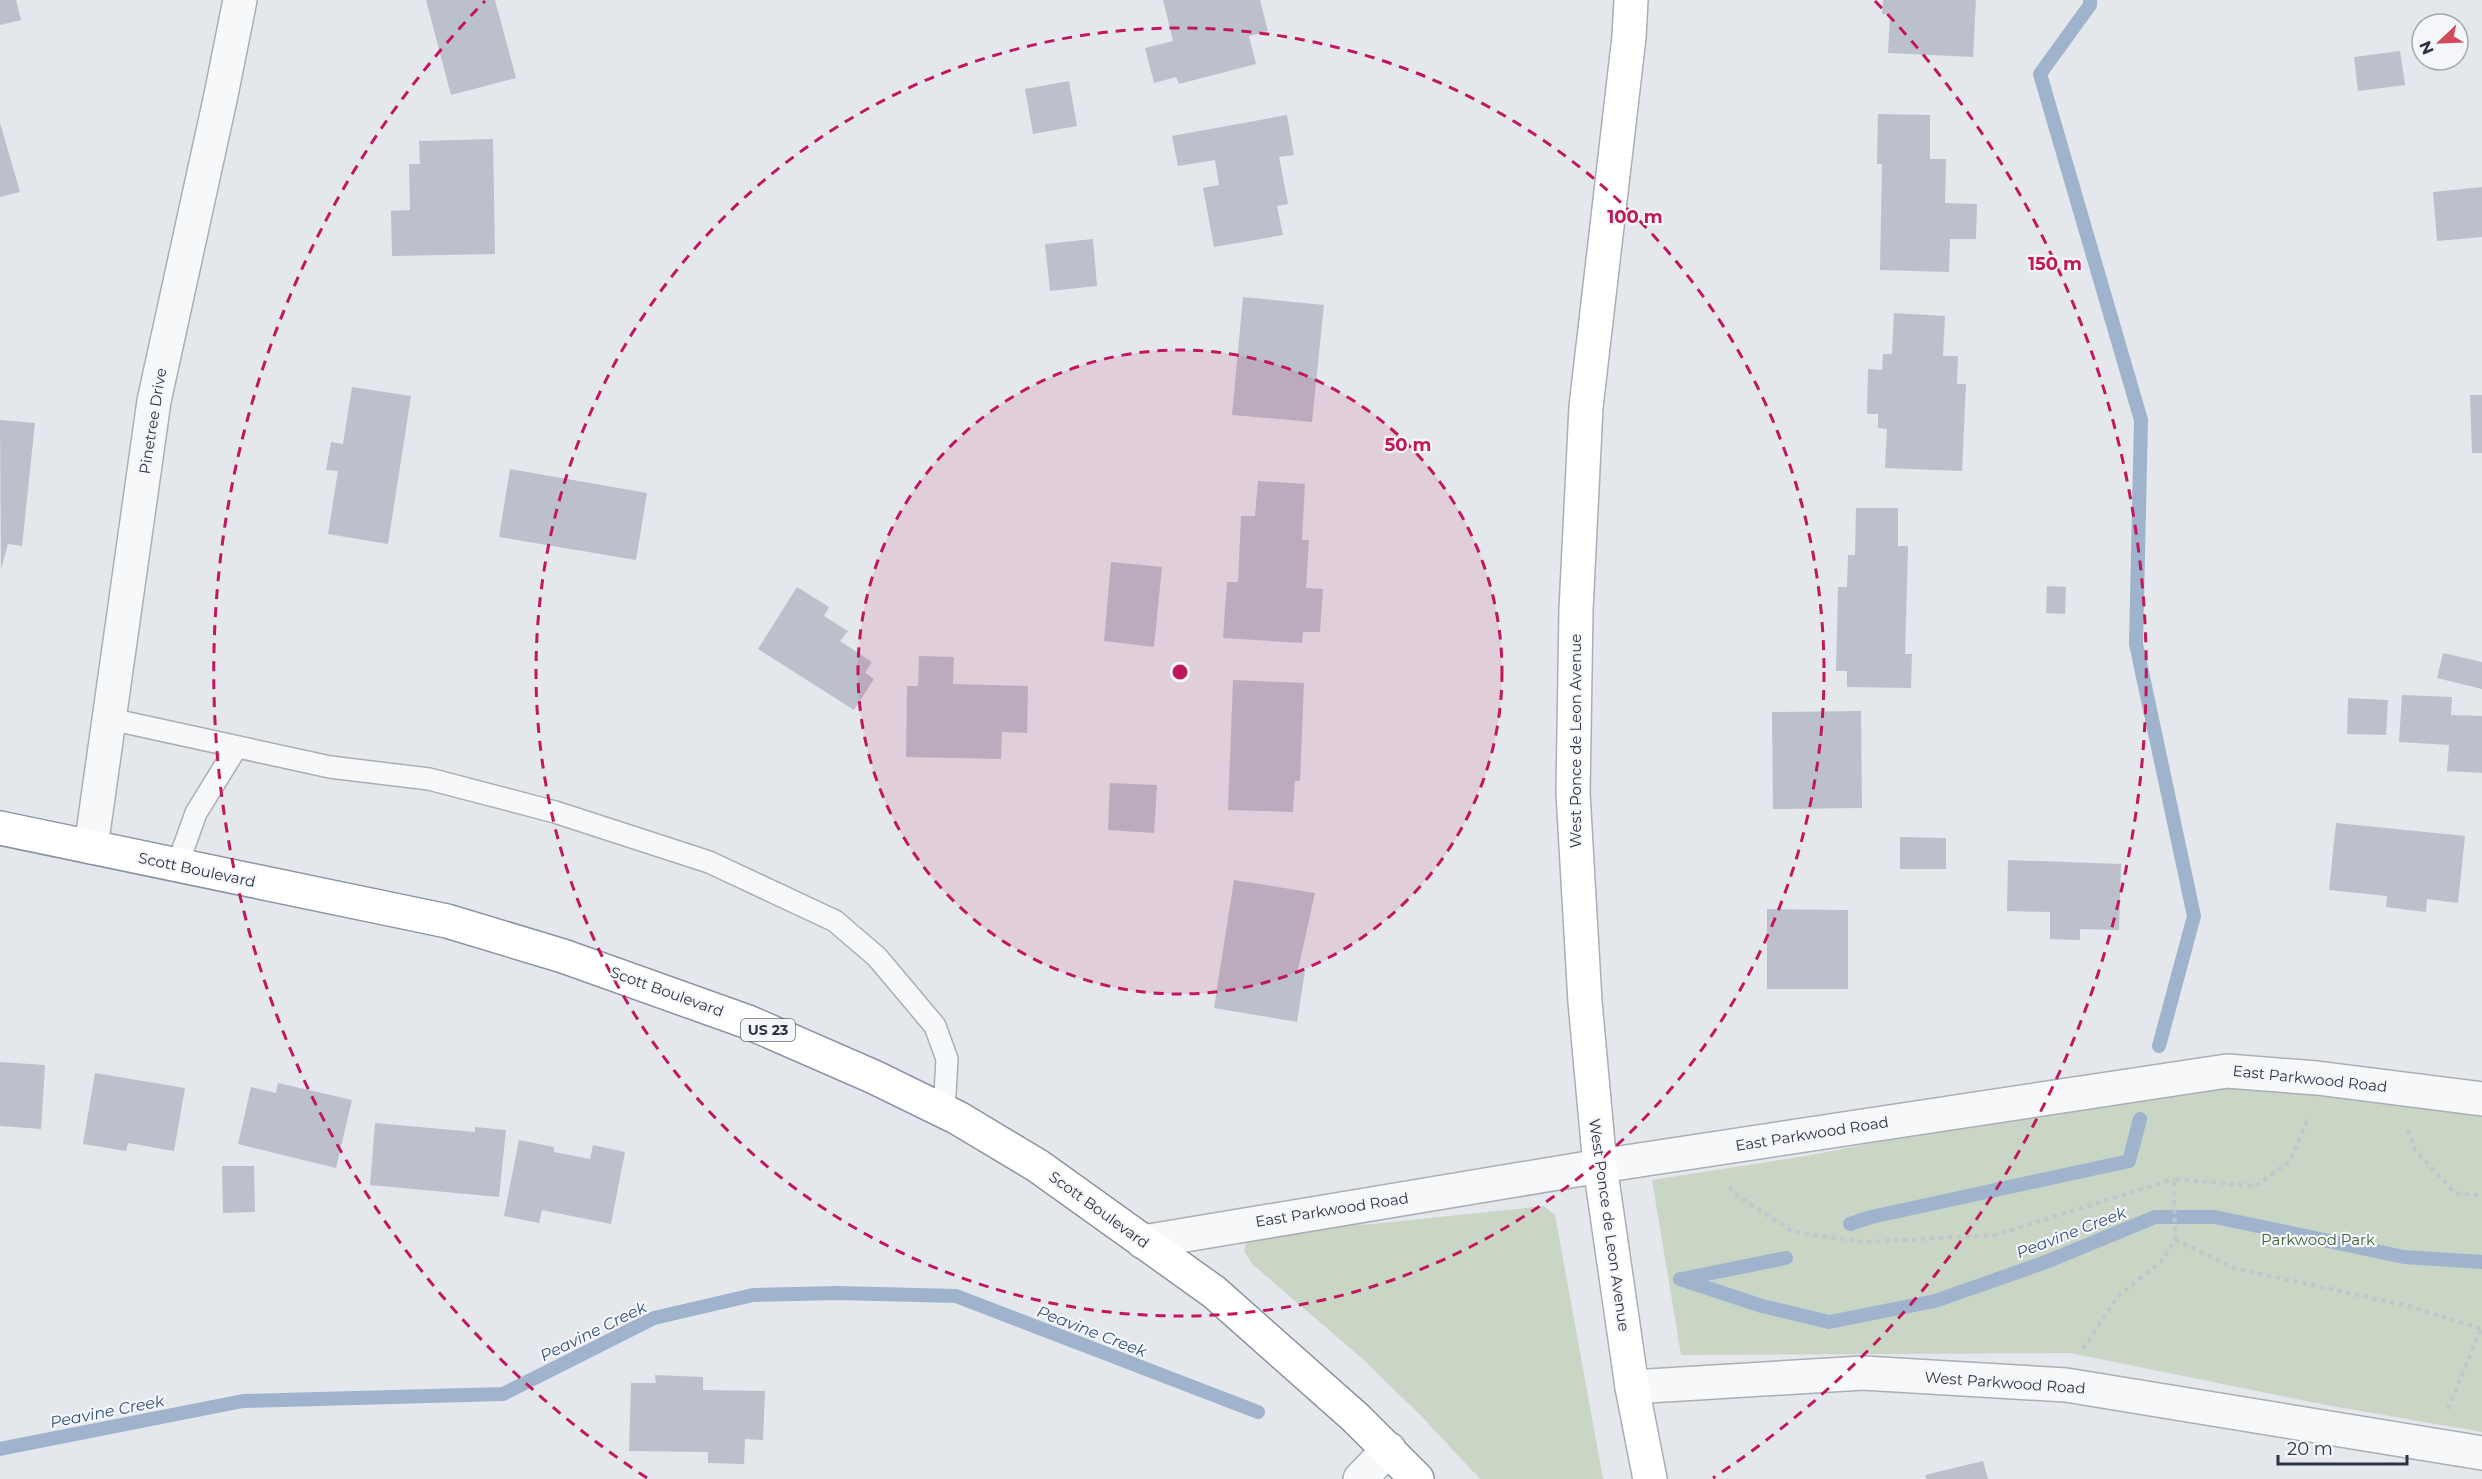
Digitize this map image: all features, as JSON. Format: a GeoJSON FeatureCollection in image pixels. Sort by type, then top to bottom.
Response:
{"type":"FeatureCollection","features":[{"type":"Feature","properties":{"kind":"main road","name":"West Ponce de Leon Avenue"},"geometry":{"type":"LineString","coordinates":[[1631,0],[1629,37],[1590,364],[1578,532],[1573,793],[1585,1002],[1600,1166],[1632,1387],[1650,1479]]}},
{"type":"Feature","properties":{"kind":"main road","name":"Scott Boulevard"},"geometry":{"type":"LineString","coordinates":[[0,828],[447,921],[563,956],[748,1022],[874,1077],[944,1112],[1038,1166],[1214,1292],[1389,1449],[1417,1479]]}},
{"type":"Feature","properties":{"kind":"street","name":"Pinetree Drive"},"geometry":{"type":"LineString","coordinates":[[91,847],[154,401],[240,0]]}},
{"type":"Feature","properties":{"kind":"street","name":"East Parkwood Road"},"geometry":{"type":"LineString","coordinates":[[1143,1242],[1600,1166],[2227,1071],[2317,1078],[2482,1099]]}},
{"type":"Feature","properties":{"kind":"street","name":"West Parkwood Road"},"geometry":{"type":"LineString","coordinates":[[1632,1387],[1863,1373],[2066,1385],[2482,1453]]}},
{"type":"Feature","properties":{"kind":"street"},"geometry":{"type":"LineString","coordinates":[[1360,1479],[1389,1449]]}},
{"type":"Feature","properties":{"kind":"lane"},"geometry":{"type":"LineString","coordinates":[[110,719],[330,767],[429,778],[555,813],[709,862],[835,921],[877,957],[935,1026],[946,1059],[944,1112]]}},
{"type":"Feature","properties":{"kind":"lane"},"geometry":{"type":"LineString","coordinates":[[177,866],[196,813],[236,748]]}},
{"type":"Feature","properties":{"kind":"path"},"geometry":{"type":"LineString","coordinates":[[1695,1152],[1738,1197],[1793,1232],[1865,1242],[1995,1235],[2174,1179],[2256,1186],[2290,1161],[2308,1120],[2317,1078]]}},
{"type":"Feature","properties":{"kind":"path"},"geometry":{"type":"LineString","coordinates":[[2405,1120],[2415,1150],[2455,1193],[2482,1196]]}},
{"type":"Feature","properties":{"kind":"path"},"geometry":{"type":"LineString","coordinates":[[2066,1385],[2089,1337],[2118,1296],[2161,1262],[2175,1240],[2174,1179]]}},
{"type":"Feature","properties":{"kind":"path"},"geometry":{"type":"LineString","coordinates":[[2175,1240],[2234,1268],[2408,1306],[2481,1329],[2433,1444]]}},
{"type":"Feature","properties":{"kind":"green space","name":"Parkwood Park"},"geometry":{"type":"Polygon","coordinates":[[[2227,1071],[2482,1099],[2482,1432],[2326,1405],[2070,1353],[1681,1355],[1652,1180],[1812,1155],[2227,1071]]]}},
{"type":"Feature","properties":{"kind":"green space"},"geometry":{"type":"Polygon","coordinates":[[[1544,1206],[1555,1215],[1603,1479],[1480,1479],[1365,1361],[1252,1264],[1244,1251],[1247,1238],[1260,1231],[1372,1224],[1544,1206]]]}},
{"type":"Feature","properties":{"kind":"building"},"geometry":{"type":"Polygon","coordinates":[[[0,0],[16,0],[21,20],[0,25],[0,0]]]}},
{"type":"Feature","properties":{"kind":"building"},"geometry":{"type":"Polygon","coordinates":[[[426,0],[495,0],[516,78],[451,95],[426,0]]]}},
{"type":"Feature","properties":{"kind":"building"},"geometry":{"type":"Polygon","coordinates":[[[1163,0],[1260,0],[1268,31],[1249,36],[1256,64],[1179,84],[1176,77],[1154,83],[1145,48],[1173,41],[1163,0]]]}},
{"type":"Feature","properties":{"kind":"building"},"geometry":{"type":"Polygon","coordinates":[[[1883,0],[1976,0],[1973,57],[1888,53],[1890,14],[1882,14],[1883,0]]]}},
{"type":"Feature","properties":{"kind":"building"},"geometry":{"type":"Polygon","coordinates":[[[2400,51],[2405,85],[2358,91],[2354,57],[2400,51]]]}},
{"type":"Feature","properties":{"kind":"building"},"geometry":{"type":"Polygon","coordinates":[[[1069,81],[1077,126],[1033,134],[1025,89],[1069,81]]]}},
{"type":"Feature","properties":{"kind":"building"},"geometry":{"type":"Polygon","coordinates":[[[1878,114],[1930,115],[1930,159],[1946,159],[1945,203],[1977,204],[1976,239],[1950,239],[1949,272],[1880,270],[1882,164],[1877,164],[1878,114]]]}},
{"type":"Feature","properties":{"kind":"building"},"geometry":{"type":"Polygon","coordinates":[[[1287,115],[1294,155],[1279,157],[1288,204],[1277,206],[1283,235],[1214,247],[1203,188],[1219,185],[1215,160],[1178,166],[1172,136],[1287,115]]]}},
{"type":"Feature","properties":{"kind":"building"},"geometry":{"type":"Polygon","coordinates":[[[0,123],[20,192],[0,197],[0,123]]]}},
{"type":"Feature","properties":{"kind":"building"},"geometry":{"type":"Polygon","coordinates":[[[493,139],[495,254],[392,256],[391,211],[410,210],[409,164],[420,164],[419,141],[493,139]]]}},
{"type":"Feature","properties":{"kind":"building"},"geometry":{"type":"Polygon","coordinates":[[[2482,187],[2482,237],[2437,241],[2433,192],[2482,187]]]}},
{"type":"Feature","properties":{"kind":"building"},"geometry":{"type":"Polygon","coordinates":[[[1093,239],[1097,286],[1050,291],[1045,244],[1093,239]]]}},
{"type":"Feature","properties":{"kind":"building"},"geometry":{"type":"Polygon","coordinates":[[[1243,297],[1324,305],[1312,422],[1232,415],[1243,297]]]}},
{"type":"Feature","properties":{"kind":"building"},"geometry":{"type":"Polygon","coordinates":[[[1894,313],[1945,316],[1943,356],[1958,356],[1957,384],[1966,384],[1962,471],[1885,468],[1887,429],[1878,428],[1878,414],[1867,414],[1868,369],[1882,370],[1883,354],[1892,354],[1894,313]]]}},
{"type":"Feature","properties":{"kind":"building"},"geometry":{"type":"Polygon","coordinates":[[[352,387],[411,396],[388,544],[328,534],[338,471],[326,470],[331,442],[343,444],[352,387]]]}},
{"type":"Feature","properties":{"kind":"building"},"geometry":{"type":"Polygon","coordinates":[[[2470,395],[2482,395],[2482,453],[2472,453],[2470,395]]]}},
{"type":"Feature","properties":{"kind":"building"},"geometry":{"type":"Polygon","coordinates":[[[0,420],[35,423],[22,546],[8,544],[1,569],[0,420]]]}},
{"type":"Feature","properties":{"kind":"building"},"geometry":{"type":"Polygon","coordinates":[[[510,469],[647,493],[636,560],[499,537],[510,469]]]}},
{"type":"Feature","properties":{"kind":"building"},"geometry":{"type":"Polygon","coordinates":[[[1258,481],[1305,484],[1302,540],[1309,540],[1306,588],[1323,589],[1320,632],[1303,632],[1302,643],[1223,638],[1227,582],[1238,582],[1241,516],[1255,516],[1258,481]]]}},
{"type":"Feature","properties":{"kind":"building"},"geometry":{"type":"Polygon","coordinates":[[[1856,508],[1898,508],[1898,546],[1908,546],[1905,654],[1912,654],[1911,688],[1847,687],[1847,671],[1836,671],[1838,587],[1847,587],[1848,555],[1855,555],[1856,508]]]}},
{"type":"Feature","properties":{"kind":"building"},"geometry":{"type":"Polygon","coordinates":[[[1111,562],[1162,567],[1154,647],[1104,641],[1111,562]]]}},
{"type":"Feature","properties":{"kind":"building"},"geometry":{"type":"Polygon","coordinates":[[[2047,586],[2066,587],[2065,614],[2046,613],[2047,586]]]}},
{"type":"Feature","properties":{"kind":"building"},"geometry":{"type":"Polygon","coordinates":[[[797,587],[829,607],[824,616],[848,631],[840,641],[872,662],[865,673],[874,679],[854,710],[758,649],[797,587]]]}},
{"type":"Feature","properties":{"kind":"building"},"geometry":{"type":"Polygon","coordinates":[[[2443,653],[2482,662],[2482,689],[2437,678],[2443,653]]]}},
{"type":"Feature","properties":{"kind":"building"},"geometry":{"type":"Polygon","coordinates":[[[919,656],[954,657],[953,684],[1028,686],[1027,733],[1002,732],[1001,759],[906,757],[907,686],[918,686],[919,656]]]}},
{"type":"Feature","properties":{"kind":"building"},"geometry":{"type":"Polygon","coordinates":[[[1233,680],[1304,683],[1300,781],[1295,781],[1293,812],[1228,810],[1233,680]]]}},
{"type":"Feature","properties":{"kind":"building"},"geometry":{"type":"Polygon","coordinates":[[[2402,695],[2452,697],[2451,715],[2482,716],[2482,773],[2447,771],[2449,745],[2399,742],[2402,695]]]}},
{"type":"Feature","properties":{"kind":"building"},"geometry":{"type":"Polygon","coordinates":[[[2348,698],[2388,700],[2386,735],[2347,734],[2348,698]]]}},
{"type":"Feature","properties":{"kind":"building"},"geometry":{"type":"Polygon","coordinates":[[[1861,711],[1862,808],[1773,809],[1772,712],[1861,711]]]}},
{"type":"Feature","properties":{"kind":"building"},"geometry":{"type":"Polygon","coordinates":[[[1110,783],[1157,785],[1154,833],[1108,830],[1110,783]]]}},
{"type":"Feature","properties":{"kind":"building"},"geometry":{"type":"Polygon","coordinates":[[[2336,823],[2465,836],[2458,903],[2427,899],[2426,912],[2386,907],[2387,896],[2329,890],[2336,823]]]}},
{"type":"Feature","properties":{"kind":"building"},"geometry":{"type":"Polygon","coordinates":[[[1900,837],[1946,838],[1946,869],[1900,869],[1900,837]]]}},
{"type":"Feature","properties":{"kind":"building"},"geometry":{"type":"Polygon","coordinates":[[[2008,860],[2121,864],[2119,930],[2080,929],[2080,940],[2050,939],[2050,912],[2007,911],[2008,860]]]}},
{"type":"Feature","properties":{"kind":"building"},"geometry":{"type":"Polygon","coordinates":[[[1234,880],[1315,893],[1298,970],[1305,971],[1297,1022],[1214,1008],[1234,880]]]}},
{"type":"Feature","properties":{"kind":"building"},"geometry":{"type":"Polygon","coordinates":[[[1767,909],[1848,910],[1848,989],[1767,989],[1767,909]]]}},
{"type":"Feature","properties":{"kind":"building"},"geometry":{"type":"Polygon","coordinates":[[[0,1062],[45,1065],[41,1129],[0,1126],[0,1062]]]}},
{"type":"Feature","properties":{"kind":"building"},"geometry":{"type":"Polygon","coordinates":[[[95,1073],[185,1088],[174,1151],[128,1143],[126,1151],[83,1144],[95,1073]]]}},
{"type":"Feature","properties":{"kind":"building"},"geometry":{"type":"Polygon","coordinates":[[[278,1083],[352,1100],[336,1168],[238,1144],[251,1087],[276,1093],[278,1083]]]}},
{"type":"Feature","properties":{"kind":"building"},"geometry":{"type":"Polygon","coordinates":[[[375,1123],[475,1132],[475,1127],[506,1130],[499,1197],[370,1185],[375,1123]]]}},
{"type":"Feature","properties":{"kind":"building"},"geometry":{"type":"Polygon","coordinates":[[[519,1140],[554,1147],[554,1152],[590,1159],[593,1145],[625,1152],[611,1224],[542,1210],[539,1223],[504,1216],[519,1140]]]}},
{"type":"Feature","properties":{"kind":"building"},"geometry":{"type":"Polygon","coordinates":[[[222,1166],[254,1166],[255,1212],[223,1213],[222,1166]]]}},
{"type":"Feature","properties":{"kind":"building"},"geometry":{"type":"Polygon","coordinates":[[[655,1375],[703,1377],[703,1390],[765,1391],[763,1440],[745,1439],[744,1464],[708,1463],[708,1452],[629,1451],[631,1383],[656,1383],[655,1375]]]}},
{"type":"Feature","properties":{"kind":"building"},"geometry":{"type":"Polygon","coordinates":[[[1983,1461],[1988,1479],[1926,1479],[1925,1475],[1983,1461]]]}},
{"type":"Feature","properties":{"kind":"waterway"},"geometry":{"type":"LineString","coordinates":[[2090,0],[2090,5],[2040,74],[2141,420],[2136,644],[2194,916],[2159,1046]]}},
{"type":"Feature","properties":{"kind":"waterway"},"geometry":{"type":"LineString","coordinates":[[1850,1224],[1871,1217],[2129,1161],[2140,1119]]}},
{"type":"Feature","properties":{"kind":"waterway","name":"Peavine Creek"},"geometry":{"type":"LineString","coordinates":[[1680,1279],[1762,1306],[1829,1322],[1935,1301],[2046,1262],[2155,1217],[2215,1217],[2404,1257],[2482,1262]]}},
{"type":"Feature","properties":{"kind":"waterway"},"geometry":{"type":"LineString","coordinates":[[1682,1279],[1786,1258]]}},
{"type":"Feature","properties":{"kind":"waterway","name":"Peavine Creek"},"geometry":{"type":"LineString","coordinates":[[0,1449],[243,1401],[503,1394],[654,1318],[753,1295],[838,1293],[956,1296],[1258,1412]]}}]}
